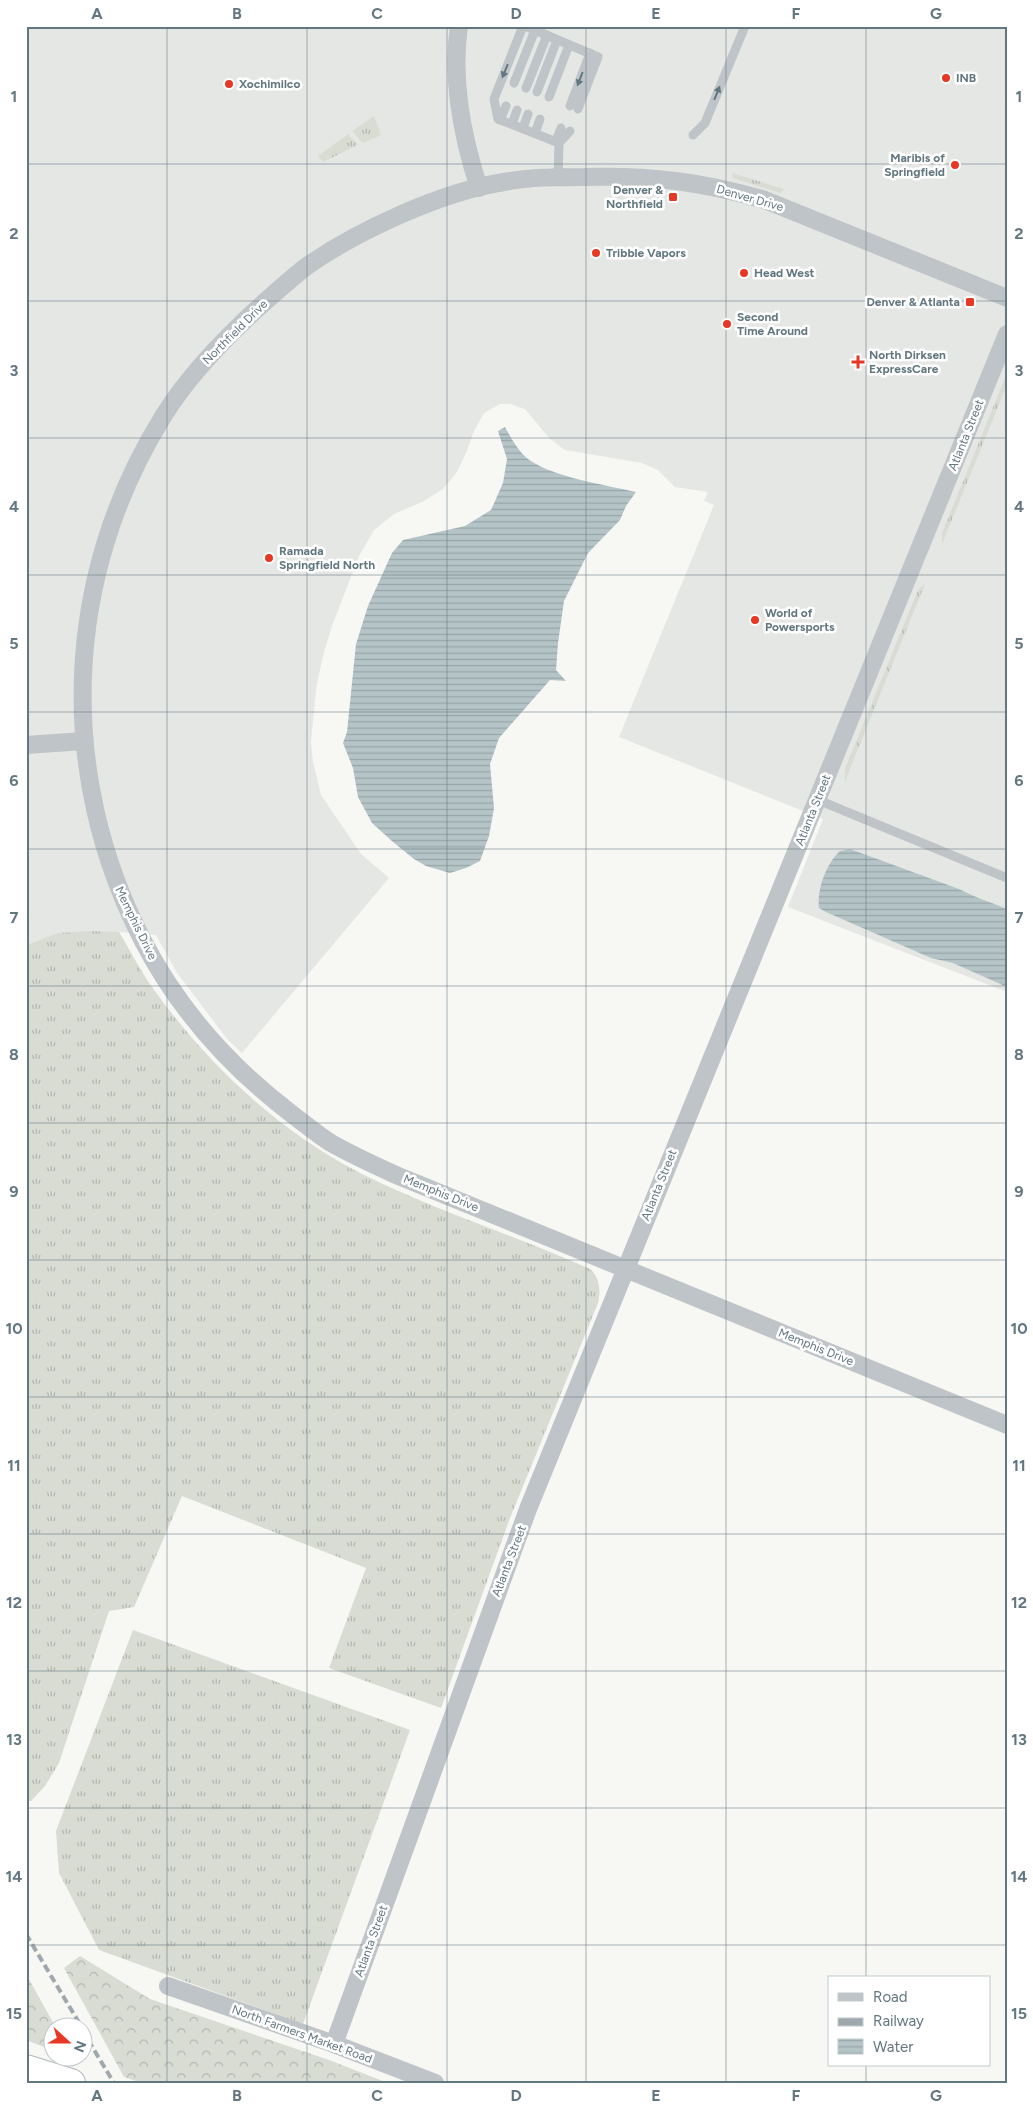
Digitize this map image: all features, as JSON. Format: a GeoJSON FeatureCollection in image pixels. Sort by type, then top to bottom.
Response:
{"type":"FeatureCollection","features":[{"type":"Feature","properties":{"kind":"highway"},"geometry":{"type":"LineString","coordinates":[[26,2069],[71,2083]]}},
{"type":"Feature","properties":{"kind":"street"},"geometry":{"type":"LineString","coordinates":[[459,26],[456,85],[468,152],[478,188]]}},
{"type":"Feature","properties":{"kind":"street","name":"Denver Drive"},"geometry":{"type":"LineString","coordinates":[[478,188],[504,182],[558,178],[639,176],[678,180],[736,192],[788,209],[1007,298]]}},
{"type":"Feature","properties":{"kind":"street","name":"Northfield Drive"},"geometry":{"type":"LineString","coordinates":[[84,741],[82,708],[83,652],[98,569],[120,501],[140,457],[165,412],[194,373],[229,335],[307,267],[345,243],[391,220],[457,194],[478,188]]}},
{"type":"Feature","properties":{"kind":"street","name":"Atlanta Street"},"geometry":{"type":"LineString","coordinates":[[334,2044],[528,1509],[1007,334]]}},
{"type":"Feature","properties":{"kind":"street"},"geometry":{"type":"LineString","coordinates":[[26,745],[84,741]]}},
{"type":"Feature","properties":{"kind":"street","name":"Memphis Drive"},"geometry":{"type":"LineString","coordinates":[[84,741],[93,803],[103,844],[117,885],[134,924],[153,960],[180,1001],[223,1054],[252,1082],[328,1141],[361,1159],[1007,1425]]}},
{"type":"Feature","properties":{"kind":"street","name":"North Farmers Market Road"},"geometry":{"type":"LineString","coordinates":[[168,1986],[334,2044],[435,2083]]}},
{"type":"Feature","properties":{"kind":"lane"},"geometry":{"type":"LineString","coordinates":[[558,142],[498,119],[494,98],[524,26],[594,55],[574,107]]}},
{"type":"Feature","properties":{"kind":"lane"},"geometry":{"type":"LineString","coordinates":[[693,135],[705,123],[745,26]]}},
{"type":"Feature","properties":{"kind":"lane"},"geometry":{"type":"LineString","coordinates":[[514,83],[535,30]]}},
{"type":"Feature","properties":{"kind":"lane"},"geometry":{"type":"LineString","coordinates":[[526,88],[547,35]]}},
{"type":"Feature","properties":{"kind":"lane"},"geometry":{"type":"LineString","coordinates":[[537,92],[557,40]]}},
{"type":"Feature","properties":{"kind":"lane"},"geometry":{"type":"LineString","coordinates":[[549,97],[570,44]]}},
{"type":"Feature","properties":{"kind":"lane"},"geometry":{"type":"LineString","coordinates":[[500,120],[506,106]]}},
{"type":"Feature","properties":{"kind":"lane"},"geometry":{"type":"LineString","coordinates":[[512,124],[518,110]]}},
{"type":"Feature","properties":{"kind":"lane"},"geometry":{"type":"LineString","coordinates":[[522,128],[528,114]]}},
{"type":"Feature","properties":{"kind":"lane"},"geometry":{"type":"LineString","coordinates":[[535,133],[540,119]]}},
{"type":"Feature","properties":{"kind":"lane"},"geometry":{"type":"LineString","coordinates":[[558,178],[558,142],[565,129]]}},
{"type":"Feature","properties":{"kind":"lane"},"geometry":{"type":"LineString","coordinates":[[818,800],[1007,878]]}},
{"type":"Feature","properties":{"kind":"shaded area"},"geometry":{"type":"Polygon","coordinates":[[[26,26],[1007,26],[1007,992],[788,907],[823,819],[619,737],[714,505],[704,501],[708,492],[675,487],[658,470],[642,463],[565,450],[550,439],[525,409],[510,404],[500,404],[484,413],[474,431],[457,472],[443,489],[424,501],[394,514],[374,530],[359,556],[332,626],[323,656],[316,689],[311,742],[313,762],[321,795],[361,854],[389,878],[242,1053],[228,1040],[177,973],[156,935],[119,932],[58,933],[26,945],[26,26]]]}},
{"type":"Feature","properties":{"kind":"green space"},"geometry":{"type":"Polygon","coordinates":[[[374,116],[381,135],[363,143],[352,131],[374,116]]]}},
{"type":"Feature","properties":{"kind":"green space"},"geometry":{"type":"Polygon","coordinates":[[[348,134],[358,145],[323,162],[318,156],[348,134]]]}},
{"type":"Feature","properties":{"kind":"green space"},"geometry":{"type":"Polygon","coordinates":[[[732,173],[784,189],[780,193],[733,178],[732,173]]]}},
{"type":"Feature","properties":{"kind":"green space"},"geometry":{"type":"Polygon","coordinates":[[[1007,373],[1007,385],[942,544],[942,533],[1007,373]]]}},
{"type":"Feature","properties":{"kind":"green space"},"geometry":{"type":"Polygon","coordinates":[[[925,584],[845,781],[845,769],[918,590],[925,584]]]}},
{"type":"Feature","properties":{"kind":"green space"},"geometry":{"type":"Polygon","coordinates":[[[119,932],[152,987],[196,1043],[246,1093],[301,1137],[331,1157],[390,1187],[590,1269],[598,1280],[599,1293],[598,1303],[510,1518],[441,1708],[329,1668],[366,1568],[182,1496],[134,1607],[109,1611],[59,1763],[45,1786],[31,1801],[26,1801],[26,945],[58,933],[119,932]]]}},
{"type":"Feature","properties":{"kind":"green space"},"geometry":{"type":"Polygon","coordinates":[[[133,1630],[410,1730],[303,2024],[99,1950],[59,1873],[56,1831],[133,1630]]]}},
{"type":"Feature","properties":{"kind":"green space"},"geometry":{"type":"Polygon","coordinates":[[[80,1956],[150,1999],[329,2060],[388,2083],[142,2083],[124,2077],[64,1968],[80,1956]]]}},
{"type":"Feature","properties":{"kind":"green space"},"geometry":{"type":"Polygon","coordinates":[[[26,1974],[49,2016],[42,2016],[42,2046],[26,2040],[26,1974]]]}},
{"type":"Feature","properties":{"kind":"water"},"geometry":{"type":"Polygon","coordinates":[[[505,427],[521,452],[538,465],[565,476],[636,492],[626,506],[620,520],[588,553],[564,601],[556,670],[566,681],[550,680],[499,738],[490,764],[494,808],[489,836],[480,861],[450,873],[426,866],[414,859],[372,823],[358,797],[353,768],[343,743],[347,732],[356,644],[368,606],[392,553],[403,540],[465,526],[491,510],[503,483],[507,459],[498,431],[505,427]]]}},
{"type":"Feature","properties":{"kind":"water"},"geometry":{"type":"Polygon","coordinates":[[[850,849],[959,889],[1007,909],[1007,987],[953,963],[931,958],[819,908],[819,893],[827,870],[840,851],[850,849]]]}},
{"type":"Feature","properties":{"kind":"railway"},"geometry":{"type":"LineString","coordinates":[[26,1934],[75,2016]]}},
{"type":"Feature","properties":{"kind":"railway"},"geometry":{"type":"LineString","coordinates":[[92,2047],[114,2083]]}},
{"type":"Feature","properties":{"kind":"place","name":"INB"},"geometry":{"type":"Point","coordinates":[946,78]}},
{"type":"Feature","properties":{"kind":"place","name":"Xochimilco"},"geometry":{"type":"Point","coordinates":[229,84]}},
{"type":"Feature","properties":{"kind":"place","name":"Maribis of Springfield"},"geometry":{"type":"Point","coordinates":[955,165]}},
{"type":"Feature","properties":{"kind":"place","name":"Denver & Northfield"},"geometry":{"type":"Point","coordinates":[673,197]}},
{"type":"Feature","properties":{"kind":"place","name":"Tribble Vapors"},"geometry":{"type":"Point","coordinates":[596,253]}},
{"type":"Feature","properties":{"kind":"place","name":"Head West"},"geometry":{"type":"Point","coordinates":[744,273]}},
{"type":"Feature","properties":{"kind":"place","name":"Denver & Atlanta"},"geometry":{"type":"Point","coordinates":[970,302]}},
{"type":"Feature","properties":{"kind":"place","name":"Second Time Around"},"geometry":{"type":"Point","coordinates":[727,324]}},
{"type":"Feature","properties":{"kind":"place","name":"North Dirksen ExpressCare"},"geometry":{"type":"Point","coordinates":[858,362]}},
{"type":"Feature","properties":{"kind":"place","name":"Ramada Springfield North"},"geometry":{"type":"Point","coordinates":[269,558]}},
{"type":"Feature","properties":{"kind":"place","name":"World of Powersports"},"geometry":{"type":"Point","coordinates":[755,620]}}]}
